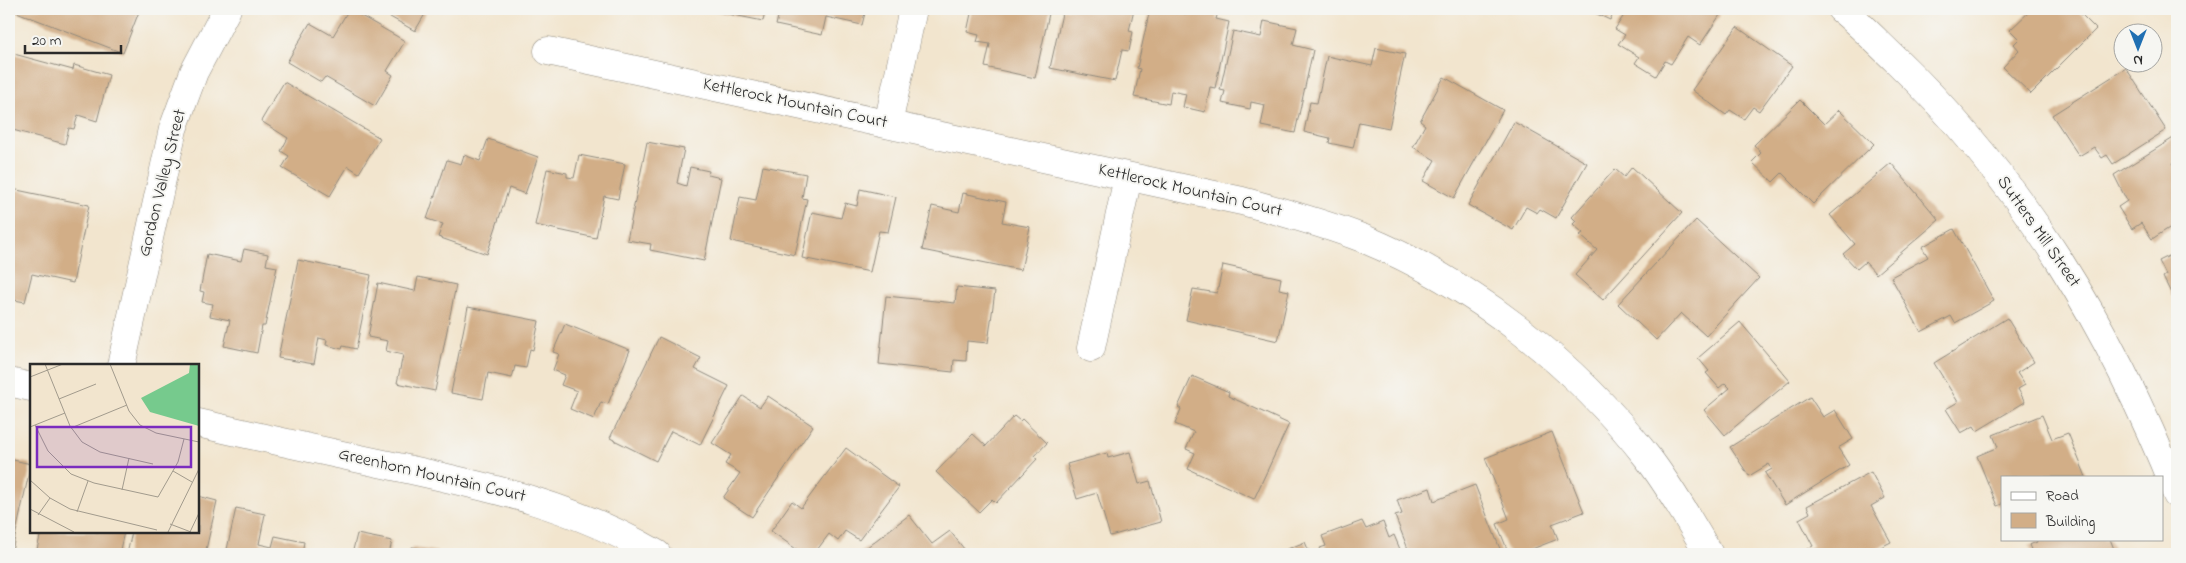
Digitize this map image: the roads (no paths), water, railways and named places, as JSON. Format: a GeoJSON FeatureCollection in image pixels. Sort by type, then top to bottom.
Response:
{"type":"FeatureCollection","features":[{"type":"Feature","properties":{"kind":"street","name":"Gordon Valley Street"},"geometry":{"type":"LineString","coordinates":[[121,364],[173,129],[194,72],[227,9]]}},
{"type":"Feature","properties":{"kind":"street"},"geometry":{"type":"LineString","coordinates":[[888,124],[913,9]]}},
{"type":"Feature","properties":{"kind":"street","name":"Sutters Mill Street"},"geometry":{"type":"LineString","coordinates":[[1840,9],[1923,86],[1976,145],[2037,225],[2091,310],[2128,380],[2177,495]]}},
{"type":"Feature","properties":{"kind":"street","name":"Kettlerock Mountain Court"},"geometry":{"type":"LineString","coordinates":[[548,51],[1128,176],[1294,215],[1362,239],[1428,270],[1490,308],[1548,353],[1601,403],[1648,458],[1682,508],[1709,554]]}},
{"type":"Feature","properties":{"kind":"street"},"geometry":{"type":"LineString","coordinates":[[1091,348],[1128,176]]}},
{"type":"Feature","properties":{"kind":"street"},"geometry":{"type":"LineString","coordinates":[[9,382],[30,387]]}},
{"type":"Feature","properties":{"kind":"street","name":"Greenhorn Mountain Court"},"geometry":{"type":"LineString","coordinates":[[199,423],[501,489],[560,507],[625,535],[657,554]]}}]}
